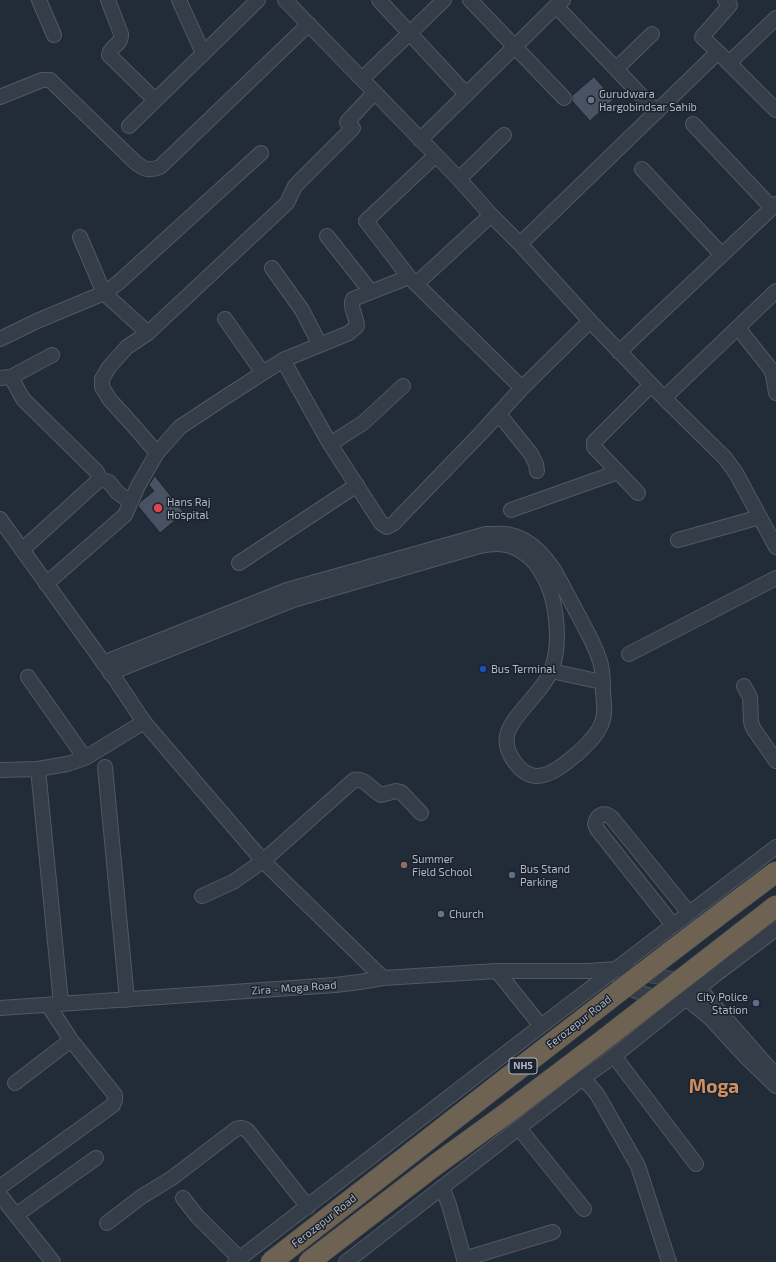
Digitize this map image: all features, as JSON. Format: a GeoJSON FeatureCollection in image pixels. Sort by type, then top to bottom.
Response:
{"type":"FeatureCollection","features":[{"type":"Feature","properties":{"kind":"highway","name":"Ferozepur Road"},"geometry":{"type":"LineString","coordinates":[[271,1262],[776,872]]}},
{"type":"Feature","properties":{"kind":"highway","name":"Ferozepur Road"},"geometry":{"type":"LineString","coordinates":[[309,1262],[434,1166],[602,1041],[776,906]]}},
{"type":"Feature","properties":{"kind":"street"},"geometry":{"type":"LineString","coordinates":[[38,0],[54,35]]}},
{"type":"Feature","properties":{"kind":"street"},"geometry":{"type":"LineString","coordinates":[[108,0],[121,34],[119,43],[110,50],[109,55],[155,100]]}},
{"type":"Feature","properties":{"kind":"street"},"geometry":{"type":"LineString","coordinates":[[179,0],[203,53]]}},
{"type":"Feature","properties":{"kind":"street"},"geometry":{"type":"LineString","coordinates":[[129,126],[258,0]]}},
{"type":"Feature","properties":{"kind":"street"},"geometry":{"type":"LineString","coordinates":[[285,0],[459,179],[651,385],[728,461],[776,547]]}},
{"type":"Feature","properties":{"kind":"street"},"geometry":{"type":"LineString","coordinates":[[379,0],[466,94]]}},
{"type":"Feature","properties":{"kind":"street"},"geometry":{"type":"LineString","coordinates":[[362,79],[444,0]]}},
{"type":"Feature","properties":{"kind":"street"},"geometry":{"type":"LineString","coordinates":[[470,0],[564,98]]}},
{"type":"Feature","properties":{"kind":"street"},"geometry":{"type":"LineString","coordinates":[[725,0],[730,5],[702,37],[776,110]]}},
{"type":"Feature","properties":{"kind":"street"},"geometry":{"type":"LineString","coordinates":[[420,140],[560,2],[616,69],[657,112]]}},
{"type":"Feature","properties":{"kind":"street"},"geometry":{"type":"LineString","coordinates":[[729,63],[776,18]]}},
{"type":"Feature","properties":{"kind":"street"},"geometry":{"type":"LineString","coordinates":[[0,96],[42,80],[50,80],[135,162],[143,169],[152,170],[160,167],[308,24]]}},
{"type":"Feature","properties":{"kind":"street"},"geometry":{"type":"LineString","coordinates":[[616,69],[652,34]]}},
{"type":"Feature","properties":{"kind":"street"},"geometry":{"type":"LineString","coordinates":[[520,244],[718,52]]}},
{"type":"Feature","properties":{"kind":"street"},"geometry":{"type":"LineString","coordinates":[[157,453],[110,400],[102,387],[102,379],[109,367],[127,348],[148,332],[287,203],[295,186],[353,128],[347,122],[375,92]]}},
{"type":"Feature","properties":{"kind":"street"},"geometry":{"type":"LineString","coordinates":[[620,352],[774,206],[694,124]]}},
{"type":"Feature","properties":{"kind":"street"},"geometry":{"type":"LineString","coordinates":[[459,179],[504,135]]}},
{"type":"Feature","properties":{"kind":"street"},"geometry":{"type":"LineString","coordinates":[[0,338],[104,293],[118,283],[261,153]]}},
{"type":"Feature","properties":{"kind":"street"},"geometry":{"type":"LineString","coordinates":[[436,155],[366,221],[413,280],[522,388]]}},
{"type":"Feature","properties":{"kind":"street"},"geometry":{"type":"LineString","coordinates":[[642,169],[722,255]]}},
{"type":"Feature","properties":{"kind":"street"},"geometry":{"type":"LineString","coordinates":[[46,584],[126,515],[138,486],[157,453],[180,427],[283,360],[354,330],[357,321],[351,302],[356,297],[413,280],[491,215]]}},
{"type":"Feature","properties":{"kind":"street"},"geometry":{"type":"LineString","coordinates":[[327,236],[371,292]]}},
{"type":"Feature","properties":{"kind":"street"},"geometry":{"type":"LineString","coordinates":[[80,237],[104,293],[148,332]]}},
{"type":"Feature","properties":{"kind":"street"},"geometry":{"type":"LineString","coordinates":[[272,268],[302,310],[320,345]]}},
{"type":"Feature","properties":{"kind":"street"},"geometry":{"type":"LineString","coordinates":[[664,398],[776,291]]}},
{"type":"Feature","properties":{"kind":"street"},"geometry":{"type":"LineString","coordinates":[[225,319],[263,373]]}},
{"type":"Feature","properties":{"kind":"street"},"geometry":{"type":"LineString","coordinates":[[283,360],[330,444],[381,522],[387,527],[482,432],[522,388],[590,321]]}},
{"type":"Feature","properties":{"kind":"street"},"geometry":{"type":"LineString","coordinates":[[738,328],[770,368],[773,375],[776,393]]}},
{"type":"Feature","properties":{"kind":"street"},"geometry":{"type":"LineString","coordinates":[[52,355],[5,377],[23,399],[97,472],[100,479],[109,482],[118,493],[131,502]]}},
{"type":"Feature","properties":{"kind":"street"},"geometry":{"type":"LineString","coordinates":[[638,493],[594,447],[594,442],[651,385]]}},
{"type":"Feature","properties":{"kind":"street"},"geometry":{"type":"LineString","coordinates":[[330,444],[363,423],[403,386]]}},
{"type":"Feature","properties":{"kind":"street"},"geometry":{"type":"LineString","coordinates":[[499,414],[531,454],[536,464],[537,471]]}},
{"type":"Feature","properties":{"kind":"street"},"geometry":{"type":"LineString","coordinates":[[511,510],[618,472]]}},
{"type":"Feature","properties":{"kind":"street"},"geometry":{"type":"LineString","coordinates":[[22,550],[100,479]]}},
{"type":"Feature","properties":{"kind":"street"},"geometry":{"type":"LineString","coordinates":[[239,563],[357,485]]}},
{"type":"Feature","properties":{"kind":"street"},"geometry":{"type":"LineString","coordinates":[[678,540],[760,517]]}},
{"type":"Feature","properties":{"kind":"street"},"geometry":{"type":"LineString","coordinates":[[0,519],[144,722],[263,861],[383,978]]}},
{"type":"Feature","properties":{"kind":"street"},"geometry":{"type":"LineString","coordinates":[[486,534],[511,535],[532,545],[548,561],[554,570],[592,642],[601,666],[605,711],[602,724],[597,733],[589,742],[561,766],[548,774],[537,776],[523,771],[510,754],[507,745],[507,736],[515,720],[537,694],[551,671],[556,650],[556,621],[552,599],[546,580],[535,563],[516,549],[500,544],[476,547],[293,600],[107,668],[287,590],[486,534]]}},
{"type":"Feature","properties":{"kind":"street"},"geometry":{"type":"LineString","coordinates":[[629,654],[776,578]]}},
{"type":"Feature","properties":{"kind":"street"},"geometry":{"type":"LineString","coordinates":[[551,671],[602,682]]}},
{"type":"Feature","properties":{"kind":"street"},"geometry":{"type":"LineString","coordinates":[[28,677],[85,758]]}},
{"type":"Feature","properties":{"kind":"street"},"geometry":{"type":"LineString","coordinates":[[744,686],[750,697],[751,722],[753,728],[776,761]]}},
{"type":"Feature","properties":{"kind":"street"},"geometry":{"type":"LineString","coordinates":[[0,770],[38,769],[67,764],[85,758],[144,722]]}},
{"type":"Feature","properties":{"kind":"street"},"geometry":{"type":"LineString","coordinates":[[105,767],[127,1000]]}},
{"type":"Feature","properties":{"kind":"street"},"geometry":{"type":"LineString","coordinates":[[0,1187],[113,1105],[115,1102],[115,1095],[71,1040],[54,1004],[38,769]]}},
{"type":"Feature","properties":{"kind":"street"},"geometry":{"type":"LineString","coordinates":[[202,896],[233,882],[263,861],[354,780],[362,780],[381,795],[396,791],[401,792],[421,813]]}},
{"type":"Feature","properties":{"kind":"street"},"geometry":{"type":"LineString","coordinates":[[673,925],[597,829],[595,824],[598,816],[602,814],[609,814],[689,913]]}},
{"type":"Feature","properties":{"kind":"street"},"geometry":{"type":"LineString","coordinates":[[183,1198],[197,1216],[238,1260],[776,847]]}},
{"type":"Feature","properties":{"kind":"street"},"geometry":{"type":"LineString","coordinates":[[346,1262],[583,1078],[614,1056],[699,988],[775,932]]}},
{"type":"Feature","properties":{"kind":"street","name":"Zira - Moga Road"},"geometry":{"type":"LineString","coordinates":[[0,1008],[335,985],[383,978],[497,971],[588,971],[616,969],[682,981],[699,988]]}},
{"type":"Feature","properties":{"kind":"street"},"geometry":{"type":"LineString","coordinates":[[497,971],[541,1026]]}},
{"type":"Feature","properties":{"kind":"street","name":"Zira - Moga Road"},"geometry":{"type":"LineString","coordinates":[[588,971],[605,977],[640,994],[655,998],[686,998]]}},
{"type":"Feature","properties":{"kind":"street"},"geometry":{"type":"LineString","coordinates":[[699,988],[776,1076]]}},
{"type":"Feature","properties":{"kind":"street"},"geometry":{"type":"LineString","coordinates":[[686,998],[710,1018],[747,1058],[776,1086]]}},
{"type":"Feature","properties":{"kind":"street"},"geometry":{"type":"LineString","coordinates":[[15,1084],[71,1040]]}},
{"type":"Feature","properties":{"kind":"street"},"geometry":{"type":"LineString","coordinates":[[614,1056],[696,1164]]}},
{"type":"Feature","properties":{"kind":"street"},"geometry":{"type":"LineString","coordinates":[[583,1078],[597,1094],[638,1166],[669,1262]]}},
{"type":"Feature","properties":{"kind":"street"},"geometry":{"type":"LineString","coordinates":[[107,1222],[141,1197],[172,1178],[240,1128],[248,1131],[308,1207]]}},
{"type":"Feature","properties":{"kind":"street"},"geometry":{"type":"LineString","coordinates":[[519,1128],[584,1209]]}},
{"type":"Feature","properties":{"kind":"street"},"geometry":{"type":"LineString","coordinates":[[16,1215],[96,1158]]}},
{"type":"Feature","properties":{"kind":"street"},"geometry":{"type":"LineString","coordinates":[[442,1187],[449,1204],[464,1261],[552,1232]]}},
{"type":"Feature","properties":{"kind":"street"},"geometry":{"type":"LineString","coordinates":[[0,1195],[53,1262]]}},
{"type":"Feature","properties":{"kind":"building"},"geometry":{"type":"Polygon","coordinates":[[[594,77],[614,99],[590,121],[572,101],[572,96],[594,77]]]}},
{"type":"Feature","properties":{"kind":"building"},"geometry":{"type":"Polygon","coordinates":[[[155,476],[184,513],[160,533],[138,506],[140,502],[154,491],[149,485],[155,476]]]}},
{"type":"Feature","properties":{"kind":"place","name":"Gurudwara Hargobindsar Sahib"},"geometry":{"type":"Point","coordinates":[591,100]}},
{"type":"Feature","properties":{"kind":"place","name":"Hans Raj Hospital"},"geometry":{"type":"Point","coordinates":[158,508]}},
{"type":"Feature","properties":{"kind":"place","name":"Bus Terminal"},"geometry":{"type":"Point","coordinates":[483,669]}},
{"type":"Feature","properties":{"kind":"place","name":"Summer Field School"},"geometry":{"type":"Point","coordinates":[404,865]}},
{"type":"Feature","properties":{"kind":"place","name":"Bus Stand Parking"},"geometry":{"type":"Point","coordinates":[512,875]}},
{"type":"Feature","properties":{"kind":"place","name":"Church"},"geometry":{"type":"Point","coordinates":[441,914]}},
{"type":"Feature","properties":{"kind":"place","name":"City Police Station"},"geometry":{"type":"Point","coordinates":[756,1003]}},
{"type":"Feature","properties":{"kind":"district","name":"Moga"},"geometry":{"type":"Point","coordinates":[714,1087]}}]}
